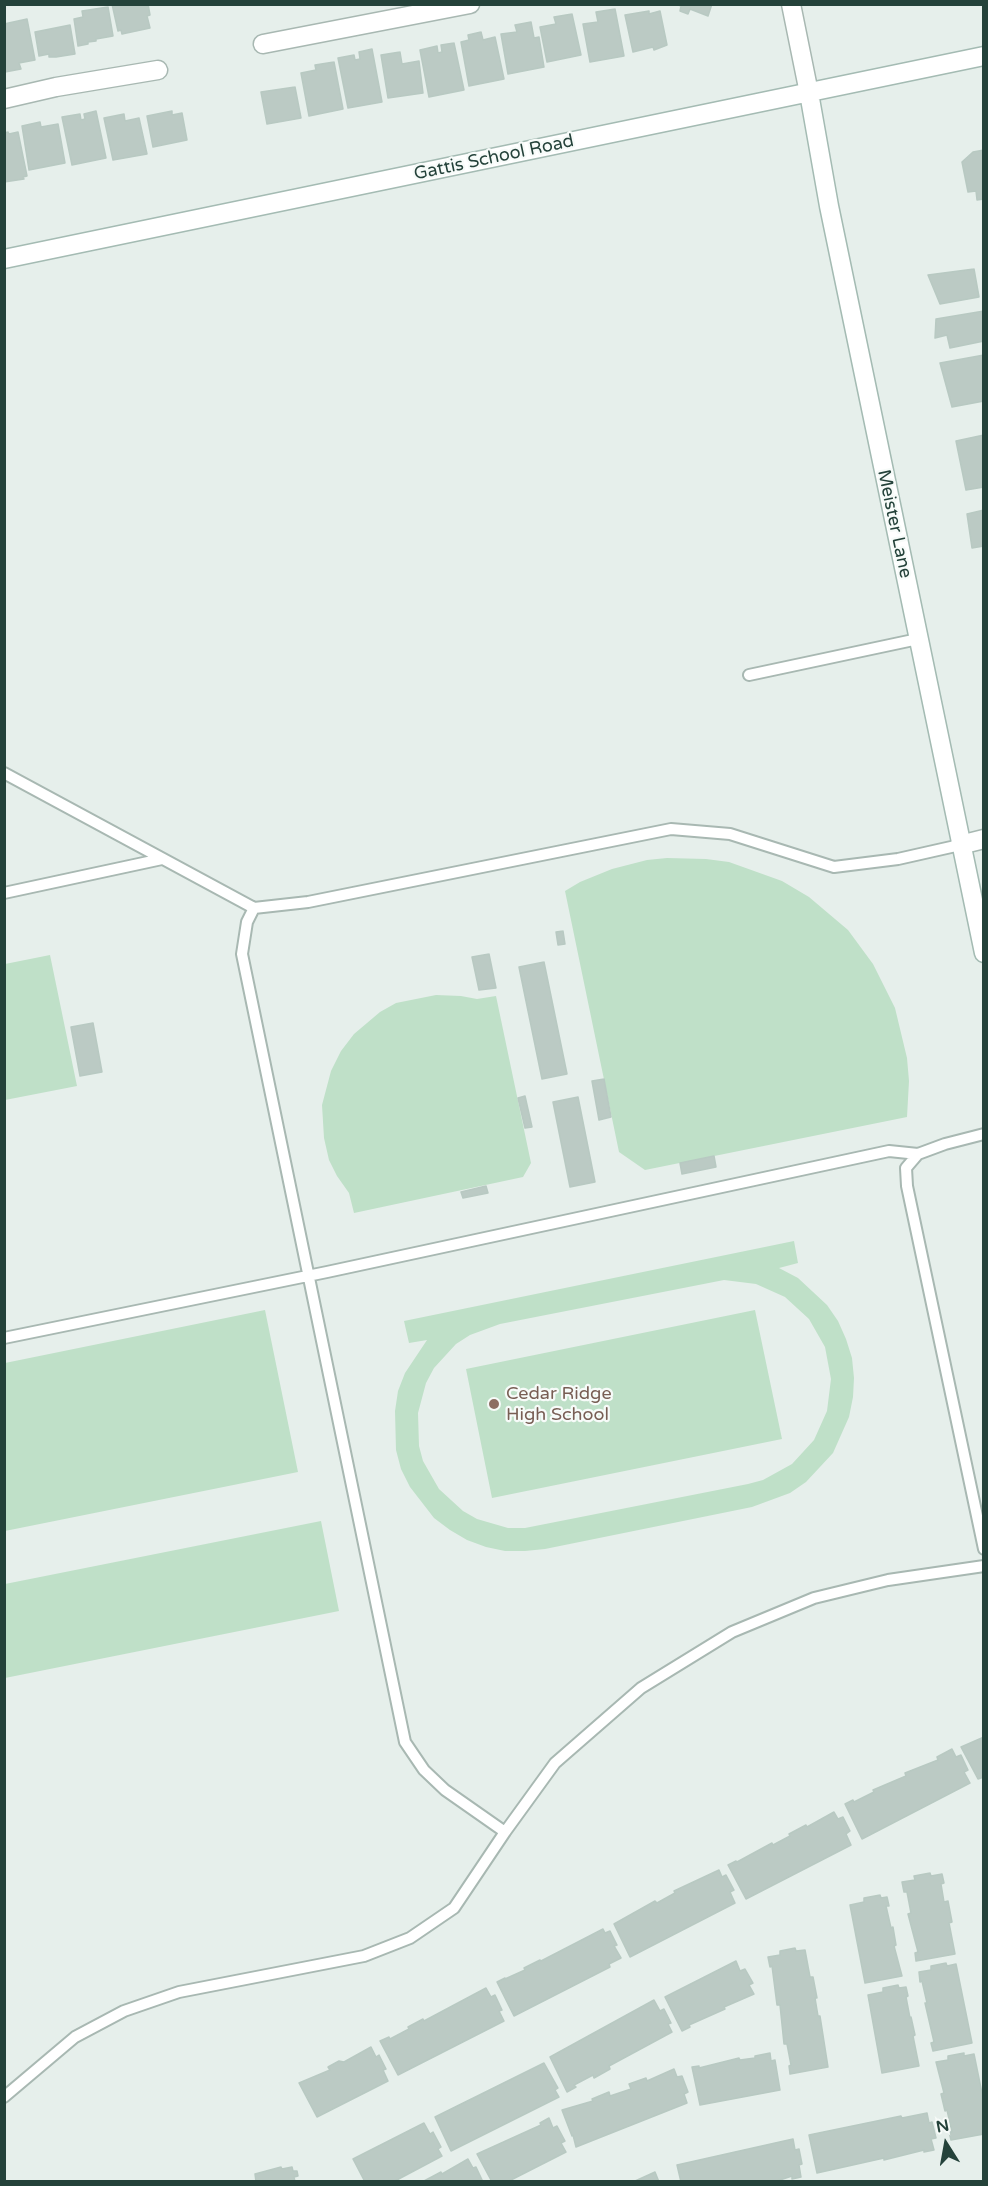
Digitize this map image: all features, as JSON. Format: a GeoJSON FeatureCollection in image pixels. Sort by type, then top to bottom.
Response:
{"type":"FeatureCollection","features":[{"type":"Feature","properties":{"kind":"street"},"geometry":{"type":"LineString","coordinates":[[263,44],[470,4]]}},
{"type":"Feature","properties":{"kind":"street","name":"Meister Lane"},"geometry":{"type":"LineString","coordinates":[[791,4],[829,206],[984,953]]}},
{"type":"Feature","properties":{"kind":"street","name":"Gattis School Road"},"geometry":{"type":"LineString","coordinates":[[4,259],[984,57]]}},
{"type":"Feature","properties":{"kind":"street"},"geometry":{"type":"LineString","coordinates":[[4,99],[56,87],[158,70]]}},
{"type":"Feature","properties":{"kind":"street"},"geometry":{"type":"LineString","coordinates":[[960,845],[984,839]]}},
{"type":"Feature","properties":{"kind":"lane"},"geometry":{"type":"LineString","coordinates":[[749,675],[918,639]]}},
{"type":"Feature","properties":{"kind":"lane"},"geometry":{"type":"LineString","coordinates":[[4,773],[254,908],[308,902],[671,829],[730,834],[834,867],[898,859],[960,845]]}},
{"type":"Feature","properties":{"kind":"lane"},"geometry":{"type":"LineString","coordinates":[[4,893],[162,860]]}},
{"type":"Feature","properties":{"kind":"lane"},"geometry":{"type":"LineString","coordinates":[[4,886],[17,891]]}},
{"type":"Feature","properties":{"kind":"lane"},"geometry":{"type":"LineString","coordinates":[[254,908],[247,922],[242,954],[405,1742],[424,1770],[445,1790],[505,1832]]}},
{"type":"Feature","properties":{"kind":"lane"},"geometry":{"type":"LineString","coordinates":[[4,1338],[309,1276],[889,1151],[918,1154],[984,1134]]}},
{"type":"Feature","properties":{"kind":"lane"},"geometry":{"type":"LineString","coordinates":[[918,1154],[906,1168],[907,1186],[984,1549]]}},
{"type":"Feature","properties":{"kind":"lane"},"geometry":{"type":"LineString","coordinates":[[4,2097],[75,2037],[124,2011],[178,1992],[364,1956],[410,1938],[454,1908],[555,1762],[641,1688],[732,1632],[814,1598],[888,1580],[984,1566]]}},
{"type":"Feature","properties":{"kind":"green space"},"geometry":{"type":"Polygon","coordinates":[[[667,858],[729,862],[782,881],[809,897],[848,930],[873,964],[895,1008],[907,1058],[909,1081],[907,1117],[645,1170],[619,1152],[565,891],[612,869],[647,860],[667,858]]]}},
{"type":"Feature","properties":{"kind":"green space"},"geometry":{"type":"Polygon","coordinates":[[[50,955],[77,1086],[5,1100],[5,964],[50,955]]]}},
{"type":"Feature","properties":{"kind":"green space"},"geometry":{"type":"Polygon","coordinates":[[[436,995],[477,999],[496,996],[531,1163],[523,1177],[354,1213],[349,1193],[329,1160],[324,1138],[322,1105],[331,1071],[341,1051],[354,1034],[380,1012],[396,1003],[436,995]]]}},
{"type":"Feature","properties":{"kind":"green space"},"geometry":{"type":"Polygon","coordinates":[[[794,1241],[798,1263],[779,1268],[798,1278],[827,1305],[838,1321],[852,1358],[853,1397],[849,1417],[833,1453],[806,1482],[790,1493],[752,1507],[545,1549],[505,1551],[467,1540],[434,1518],[410,1487],[401,1469],[396,1450],[395,1411],[398,1391],[405,1373],[427,1340],[409,1343],[404,1321],[794,1241]],[[724,1280],[500,1324],[470,1335],[456,1344],[434,1368],[426,1383],[418,1413],[419,1446],[423,1461],[439,1489],[463,1511],[477,1519],[508,1528],[525,1528],[748,1484],[763,1480],[792,1464],[814,1440],[827,1411],[831,1379],[825,1347],[809,1319],[785,1297],[756,1284],[724,1280]]]}},
{"type":"Feature","properties":{"kind":"green space"},"geometry":{"type":"Polygon","coordinates":[[[265,1310],[298,1472],[5,1531],[5,1363],[265,1310]]]}},
{"type":"Feature","properties":{"kind":"green space"},"geometry":{"type":"Polygon","coordinates":[[[755,1310],[782,1439],[492,1498],[466,1369],[755,1310]]]}},
{"type":"Feature","properties":{"kind":"green space"},"geometry":{"type":"Polygon","coordinates":[[[321,1521],[339,1611],[5,1678],[5,1584],[321,1521]]]}},
{"type":"Feature","properties":{"kind":"building"},"geometry":{"type":"Polygon","coordinates":[[[112,4],[148,4],[150,15],[147,16],[150,28],[122,34],[121,30],[118,31],[112,4]]]}},
{"type":"Feature","properties":{"kind":"building"},"geometry":{"type":"Polygon","coordinates":[[[676,4],[712,4],[708,16],[690,9],[688,14],[680,11],[681,6],[676,4]]]}},
{"type":"Feature","properties":{"kind":"building"},"geometry":{"type":"Polygon","coordinates":[[[108,7],[113,36],[78,46],[74,19],[83,17],[82,11],[108,7]]]}},
{"type":"Feature","properties":{"kind":"building"},"geometry":{"type":"Polygon","coordinates":[[[615,9],[624,56],[590,62],[583,24],[598,22],[596,12],[615,9]]]}},
{"type":"Feature","properties":{"kind":"building"},"geometry":{"type":"Polygon","coordinates":[[[649,11],[649,14],[660,11],[667,45],[654,50],[653,47],[633,52],[625,15],[649,11]]]}},
{"type":"Feature","properties":{"kind":"building"},"geometry":{"type":"Polygon","coordinates":[[[572,14],[581,55],[547,62],[540,27],[556,24],[554,17],[572,14]]]}},
{"type":"Feature","properties":{"kind":"building"},"geometry":{"type":"Polygon","coordinates":[[[27,19],[35,60],[19,63],[21,69],[5,72],[4,24],[27,19]]]}},
{"type":"Feature","properties":{"kind":"building"},"geometry":{"type":"Polygon","coordinates":[[[531,22],[534,38],[539,37],[544,67],[508,74],[501,34],[517,32],[515,25],[531,22]]]}},
{"type":"Feature","properties":{"kind":"building"},"geometry":{"type":"Polygon","coordinates":[[[70,25],[75,54],[56,57],[49,57],[49,54],[39,56],[35,32],[70,25]]]}},
{"type":"Feature","properties":{"kind":"building"},"geometry":{"type":"Polygon","coordinates":[[[481,32],[483,40],[495,37],[504,79],[469,86],[461,42],[469,40],[468,35],[481,32]]]}},
{"type":"Feature","properties":{"kind":"building"},"geometry":{"type":"Polygon","coordinates":[[[454,43],[464,90],[429,97],[420,50],[437,46],[438,53],[442,52],[441,45],[454,43]]]}},
{"type":"Feature","properties":{"kind":"building"},"geometry":{"type":"Polygon","coordinates":[[[372,49],[382,102],[348,108],[338,58],[354,55],[355,60],[360,59],[359,52],[372,49]]]}},
{"type":"Feature","properties":{"kind":"building"},"geometry":{"type":"Polygon","coordinates":[[[400,52],[402,64],[419,61],[423,93],[388,98],[381,55],[400,52]]]}},
{"type":"Feature","properties":{"kind":"building"},"geometry":{"type":"Polygon","coordinates":[[[334,62],[343,109],[309,116],[301,73],[316,70],[315,65],[334,62]]]}},
{"type":"Feature","properties":{"kind":"building"},"geometry":{"type":"Polygon","coordinates":[[[295,87],[301,118],[267,124],[261,92],[295,87]]]}},
{"type":"Feature","properties":{"kind":"building"},"geometry":{"type":"Polygon","coordinates":[[[96,111],[106,158],[72,165],[62,117],[80,114],[81,120],[85,119],[84,114],[96,111]]]}},
{"type":"Feature","properties":{"kind":"building"},"geometry":{"type":"Polygon","coordinates":[[[172,111],[172,115],[182,113],[187,140],[153,147],[147,116],[172,111]]]}},
{"type":"Feature","properties":{"kind":"building"},"geometry":{"type":"Polygon","coordinates":[[[124,114],[125,121],[139,118],[147,154],[113,160],[104,118],[124,114]]]}},
{"type":"Feature","properties":{"kind":"building"},"geometry":{"type":"Polygon","coordinates":[[[40,122],[41,127],[58,124],[65,163],[29,170],[22,126],[40,122]]]}},
{"type":"Feature","properties":{"kind":"building"},"geometry":{"type":"Polygon","coordinates":[[[18,132],[27,176],[23,177],[24,179],[4,182],[4,133],[9,134],[18,132]]]}},
{"type":"Feature","properties":{"kind":"building"},"geometry":{"type":"Polygon","coordinates":[[[984,150],[984,199],[977,200],[976,191],[968,192],[962,162],[973,152],[984,150]]]}},
{"type":"Feature","properties":{"kind":"building"},"geometry":{"type":"Polygon","coordinates":[[[974,269],[979,297],[940,304],[928,275],[974,269]]]}},
{"type":"Feature","properties":{"kind":"building"},"geometry":{"type":"Polygon","coordinates":[[[984,311],[984,341],[950,348],[947,335],[935,338],[936,319],[984,311]]]}},
{"type":"Feature","properties":{"kind":"building"},"geometry":{"type":"Polygon","coordinates":[[[984,355],[984,401],[952,407],[940,363],[984,355]]]}},
{"type":"Feature","properties":{"kind":"building"},"geometry":{"type":"Polygon","coordinates":[[[984,435],[984,487],[966,490],[956,441],[984,435]]]}},
{"type":"Feature","properties":{"kind":"building"},"geometry":{"type":"Polygon","coordinates":[[[984,510],[984,546],[972,548],[967,514],[984,510]]]}},
{"type":"Feature","properties":{"kind":"building"},"geometry":{"type":"Polygon","coordinates":[[[563,931],[565,944],[558,945],[556,932],[563,931]]]}},
{"type":"Feature","properties":{"kind":"building"},"geometry":{"type":"Polygon","coordinates":[[[489,954],[496,988],[479,990],[472,957],[489,954]]]}},
{"type":"Feature","properties":{"kind":"building"},"geometry":{"type":"Polygon","coordinates":[[[544,962],[567,1074],[542,1079],[519,967],[544,962]]]}},
{"type":"Feature","properties":{"kind":"building"},"geometry":{"type":"Polygon","coordinates":[[[93,1023],[102,1072],[80,1076],[71,1027],[93,1023]]]}},
{"type":"Feature","properties":{"kind":"building"},"geometry":{"type":"Polygon","coordinates":[[[604,1079],[611,1117],[599,1120],[592,1081],[604,1079]]]}},
{"type":"Feature","properties":{"kind":"building"},"geometry":{"type":"Polygon","coordinates":[[[525,1096],[532,1127],[525,1128],[518,1098],[525,1096]]]}},
{"type":"Feature","properties":{"kind":"building"},"geometry":{"type":"Polygon","coordinates":[[[578,1097],[595,1182],[570,1187],[553,1102],[578,1097]]]}},
{"type":"Feature","properties":{"kind":"building"},"geometry":{"type":"Polygon","coordinates":[[[714,1156],[716,1167],[682,1174],[680,1163],[714,1156]]]}},
{"type":"Feature","properties":{"kind":"building"},"geometry":{"type":"Polygon","coordinates":[[[486,1186],[488,1193],[463,1198],[461,1192],[486,1186]]]}},
{"type":"Feature","properties":{"kind":"building"},"geometry":{"type":"Polygon","coordinates":[[[984,1737],[984,1777],[978,1779],[961,1747],[984,1737]]]}},
{"type":"Feature","properties":{"kind":"building"},"geometry":{"type":"Polygon","coordinates":[[[952,1749],[956,1757],[961,1755],[968,1770],[964,1772],[970,1783],[862,1839],[845,1804],[853,1800],[854,1802],[874,1792],[873,1790],[906,1776],[905,1773],[938,1760],[937,1757],[952,1749]]]}},
{"type":"Feature","properties":{"kind":"building"},"geometry":{"type":"Polygon","coordinates":[[[834,1812],[838,1819],[843,1817],[850,1831],[846,1834],[851,1845],[746,1899],[728,1865],[772,1843],[773,1845],[790,1836],[789,1834],[834,1812]]]}},
{"type":"Feature","properties":{"kind":"building"},"geometry":{"type":"Polygon","coordinates":[[[719,1870],[722,1877],[726,1875],[734,1890],[730,1892],[735,1903],[630,1957],[614,1924],[655,1901],[657,1903],[675,1893],[674,1891],[719,1870]]]}},
{"type":"Feature","properties":{"kind":"building"},"geometry":{"type":"Polygon","coordinates":[[[930,1873],[931,1876],[942,1874],[944,1883],[941,1884],[944,1902],[948,1901],[952,1922],[949,1923],[955,1954],[916,1961],[915,1953],[918,1952],[908,1914],[911,1913],[907,1892],[904,1892],[902,1882],[915,1880],[914,1876],[930,1873]]]}},
{"type":"Feature","properties":{"kind":"building"},"geometry":{"type":"Polygon","coordinates":[[[880,1895],[881,1898],[887,1897],[889,1906],[886,1906],[891,1928],[893,1927],[896,1945],[894,1946],[902,1976],[865,1983],[850,1905],[864,1902],[864,1898],[880,1895]]]}},
{"type":"Feature","properties":{"kind":"building"},"geometry":{"type":"Polygon","coordinates":[[[603,1929],[605,1933],[610,1931],[617,1945],[614,1946],[621,1958],[609,1964],[610,1967],[514,2016],[497,1982],[603,1929]]]}},
{"type":"Feature","properties":{"kind":"building"},"geometry":{"type":"Polygon","coordinates":[[[795,1948],[796,1951],[805,1950],[810,1977],[813,1977],[828,2067],[790,2074],[789,2066],[791,2065],[787,2044],[784,2044],[780,2005],[777,2005],[772,1966],[770,1967],[768,1957],[780,1955],[780,1951],[795,1948]]]}},
{"type":"Feature","properties":{"kind":"building"},"geometry":{"type":"Polygon","coordinates":[[[736,1961],[740,1971],[745,1969],[753,1983],[749,1985],[754,1994],[724,2007],[725,2009],[689,2025],[690,2027],[682,2031],[665,1997],[736,1961]]]}},
{"type":"Feature","properties":{"kind":"building"},"geometry":{"type":"Polygon","coordinates":[[[946,1963],[947,1966],[956,1964],[972,2043],[933,2051],[931,2043],[934,2042],[919,1972],[931,1970],[931,1966],[946,1963]]]}},
{"type":"Feature","properties":{"kind":"building"},"geometry":{"type":"Polygon","coordinates":[[[898,1985],[899,1988],[906,1987],[919,2066],[882,2073],[868,1995],[883,1992],[883,1988],[898,1985]]]}},
{"type":"Feature","properties":{"kind":"building"},"geometry":{"type":"Polygon","coordinates":[[[486,1988],[491,1997],[495,1995],[504,2021],[398,2075],[380,2041],[389,2037],[390,2039],[423,2019],[424,2021],[486,1988]]]}},
{"type":"Feature","properties":{"kind":"building"},"geometry":{"type":"Polygon","coordinates":[[[654,2000],[660,2011],[664,2009],[671,2023],[668,2024],[672,2032],[609,2066],[610,2069],[594,2078],[593,2075],[574,2085],[576,2087],[567,2092],[550,2057],[654,2000]]]}},
{"type":"Feature","properties":{"kind":"building"},"geometry":{"type":"Polygon","coordinates":[[[371,2047],[376,2057],[379,2055],[386,2069],[383,2070],[388,2081],[317,2117],[299,2083],[330,2070],[328,2067],[339,2061],[344,2062],[371,2047]]]}},
{"type":"Feature","properties":{"kind":"building"},"geometry":{"type":"Polygon","coordinates":[[[770,2053],[771,2061],[775,2060],[780,2090],[700,2105],[692,2067],[699,2066],[699,2068],[739,2058],[740,2060],[755,2058],[755,2056],[770,2053]]]}},
{"type":"Feature","properties":{"kind":"building"},"geometry":{"type":"Polygon","coordinates":[[[964,2053],[964,2056],[974,2054],[984,2103],[984,2134],[951,2140],[949,2132],[952,2132],[941,2094],[944,2093],[936,2062],[948,2060],[948,2056],[964,2053]]]}},
{"type":"Feature","properties":{"kind":"building"},"geometry":{"type":"Polygon","coordinates":[[[544,2063],[558,2088],[555,2090],[559,2097],[451,2151],[435,2117],[544,2063]]]}},
{"type":"Feature","properties":{"kind":"building"},"geometry":{"type":"Polygon","coordinates":[[[674,2069],[677,2077],[682,2076],[688,2092],[684,2094],[687,2103],[576,2147],[562,2110],[593,2101],[592,2099],[609,2092],[610,2096],[631,2089],[629,2084],[646,2078],[647,2081],[674,2069]]]}},
{"type":"Feature","properties":{"kind":"building"},"geometry":{"type":"Polygon","coordinates":[[[927,2113],[936,2138],[931,2139],[934,2150],[924,2152],[924,2150],[817,2173],[809,2135],[901,2116],[902,2118],[927,2113]]]}},
{"type":"Feature","properties":{"kind":"building"},"geometry":{"type":"Polygon","coordinates":[[[549,2118],[553,2128],[557,2126],[565,2141],[561,2143],[566,2152],[507,2182],[492,2182],[477,2154],[541,2125],[540,2123],[549,2118]]]}},
{"type":"Feature","properties":{"kind":"building"},"geometry":{"type":"Polygon","coordinates":[[[424,2123],[430,2134],[433,2132],[441,2147],[438,2149],[442,2156],[393,2182],[365,2182],[353,2159],[424,2123]]]}},
{"type":"Feature","properties":{"kind":"building"},"geometry":{"type":"Polygon","coordinates":[[[793,2139],[795,2150],[799,2149],[802,2164],[799,2165],[801,2177],[792,2179],[792,2176],[774,2182],[681,2182],[677,2165],[793,2139]]]}},
{"type":"Feature","properties":{"kind":"building"},"geometry":{"type":"Polygon","coordinates":[[[468,2159],[473,2168],[476,2167],[483,2182],[424,2181],[441,2172],[442,2174],[468,2159]]]}},
{"type":"Feature","properties":{"kind":"building"},"geometry":{"type":"Polygon","coordinates":[[[281,2167],[282,2169],[292,2167],[293,2171],[297,2171],[298,2176],[294,2177],[295,2182],[256,2182],[255,2174],[281,2167]]]}},
{"type":"Feature","properties":{"kind":"building"},"geometry":{"type":"Polygon","coordinates":[[[655,2172],[659,2182],[633,2182],[655,2172]]]}},
{"type":"Feature","properties":{"kind":"place","name":"Cedar Ridge High School"},"geometry":{"type":"Point","coordinates":[494,1404]}}]}
